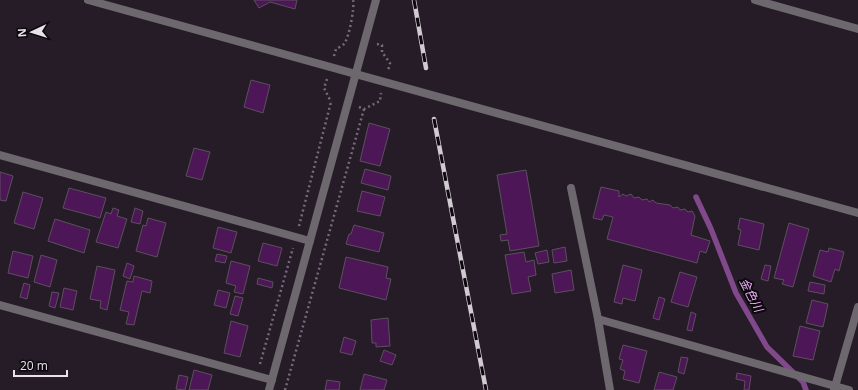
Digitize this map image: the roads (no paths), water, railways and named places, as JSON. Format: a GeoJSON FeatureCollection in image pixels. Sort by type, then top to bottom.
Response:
{"type":"FeatureCollection","features":[{"type":"Feature","properties":{"kind":"street"},"geometry":{"type":"LineString","coordinates":[[88,0],[858,213]]}},
{"type":"Feature","properties":{"kind":"street"},"geometry":{"type":"LineString","coordinates":[[269,390],[376,0]]}},
{"type":"Feature","properties":{"kind":"street"},"geometry":{"type":"LineString","coordinates":[[755,0],[858,28]]}},
{"type":"Feature","properties":{"kind":"street"},"geometry":{"type":"LineString","coordinates":[[0,155],[310,241]]}},
{"type":"Feature","properties":{"kind":"street"},"geometry":{"type":"LineString","coordinates":[[571,188],[598,319],[610,390]]}},
{"type":"Feature","properties":{"kind":"street"},"geometry":{"type":"LineString","coordinates":[[0,305],[272,380]]}},
{"type":"Feature","properties":{"kind":"street"},"geometry":{"type":"LineString","coordinates":[[835,388],[858,307]]}},
{"type":"Feature","properties":{"kind":"street"},"geometry":{"type":"LineString","coordinates":[[598,319],[835,388],[849,390]]}},
{"type":"Feature","properties":{"kind":"waterway","name":"金色川"},"geometry":{"type":"LineString","coordinates":[[696,197],[711,229],[736,293],[767,347],[803,382],[806,390]]}},
{"type":"Feature","properties":{"kind":"railway"},"geometry":{"type":"LineString","coordinates":[[414,0],[426,68]]}},
{"type":"Feature","properties":{"kind":"railway"},"geometry":{"type":"LineString","coordinates":[[434,119],[486,390]]}}]}
